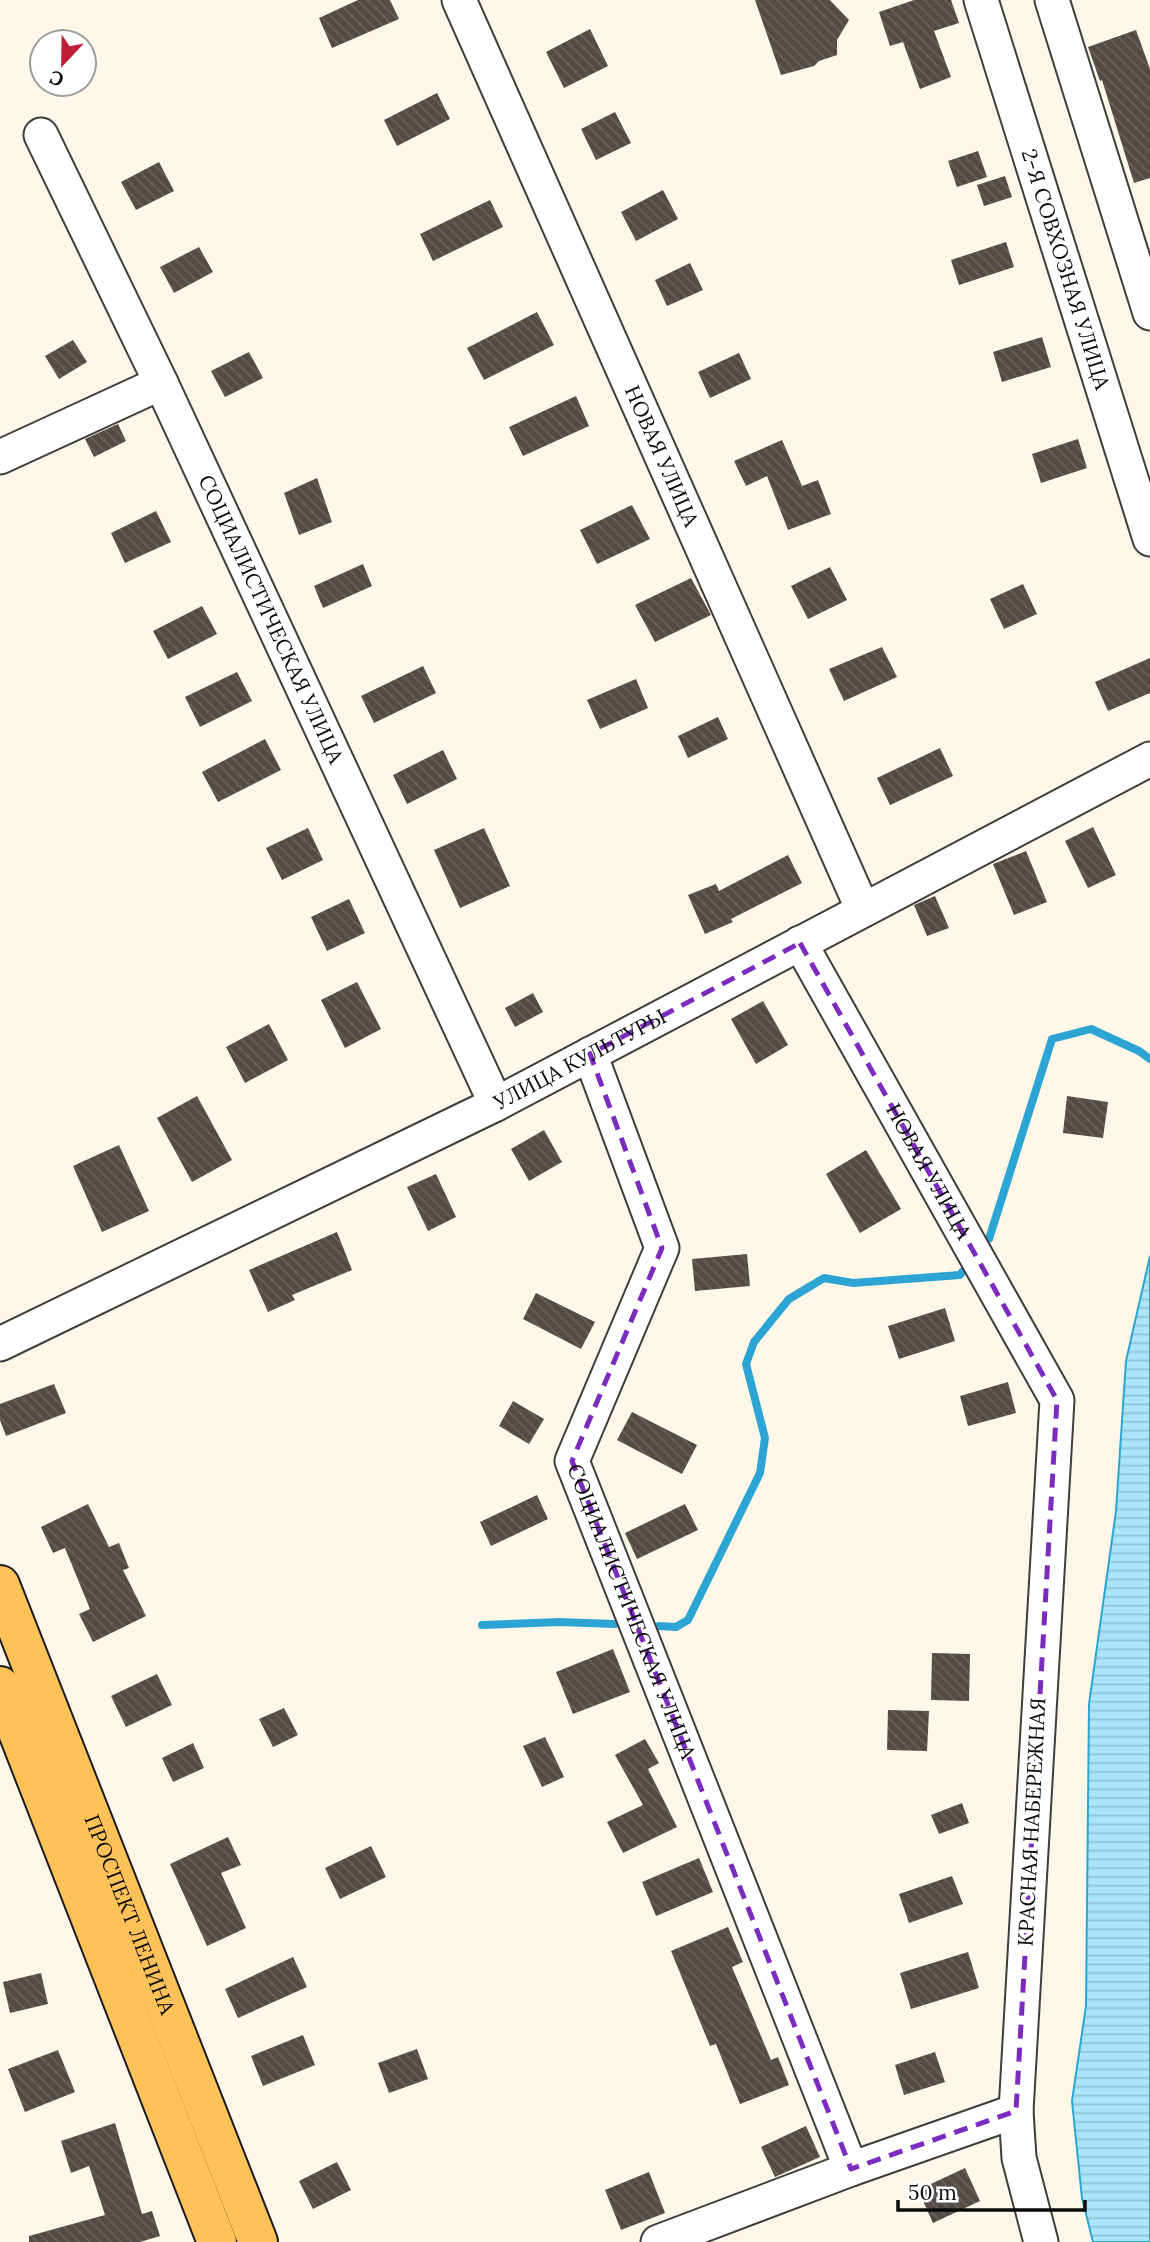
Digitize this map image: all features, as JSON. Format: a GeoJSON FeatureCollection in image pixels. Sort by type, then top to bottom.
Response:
{"type":"FeatureCollection","features":[{"type":"Feature","properties":{"kind":"main road","name":"ПРОСПЕКТ ЛЕНИНА"},"geometry":{"type":"LineString","coordinates":[[0,1585],[258,2242]]}},
{"type":"Feature","properties":{"kind":"main road","name":"ПРОСПЕКТ ЛЕНИНА"},"geometry":{"type":"LineString","coordinates":[[0,1686],[217,2242]]}},
{"type":"Feature","properties":{"kind":"street","name":"НОВАЯ УЛИЦА"},"geometry":{"type":"LineString","coordinates":[[459,0],[863,910]]}},
{"type":"Feature","properties":{"kind":"street","name":"2-Я СОВХОЗНАЯ УЛИЦА"},"geometry":{"type":"LineString","coordinates":[[981,0],[1150,539]]}},
{"type":"Feature","properties":{"kind":"street"},"geometry":{"type":"LineString","coordinates":[[1052,0],[1150,313]]}},
{"type":"Feature","properties":{"kind":"street","name":"СОЦИАЛИСТИЧЕСКАЯ УЛИЦА"},"geometry":{"type":"LineString","coordinates":[[41,135],[161,383],[496,1104]]}},
{"type":"Feature","properties":{"kind":"street"},"geometry":{"type":"LineString","coordinates":[[0,457],[161,383]]}},
{"type":"Feature","properties":{"kind":"street","name":"УЛИЦА КУЛЬТУРЫ"},"geometry":{"type":"LineString","coordinates":[[0,1344],[496,1104],[1150,759]]}},
{"type":"Feature","properties":{"kind":"street","name":"НОВАЯ УЛИЦА"},"geometry":{"type":"LineString","coordinates":[[800,943],[1057,1400]]}},
{"type":"Feature","properties":{"kind":"street","name":"СОЦИАЛИСТИЧЕСКАЯ УЛИЦА"},"geometry":{"type":"LineString","coordinates":[[590,1054],[662,1248],[572,1461],[852,2169]]}},
{"type":"Feature","properties":{"kind":"street","name":"КРАСНАЯ НАБЕРЕЖНАЯ"},"geometry":{"type":"LineString","coordinates":[[1041,2242],[1019,2158],[1016,2111],[1057,1400]]}},
{"type":"Feature","properties":{"kind":"street"},"geometry":{"type":"LineString","coordinates":[[658,2242],[1016,2111]]}},
{"type":"Feature","properties":{"kind":"highlighted area"},"geometry":{"type":"Polygon","coordinates":[[[800,943],[1057,1400],[1016,2111],[851,2169],[572,1461],[662,1248],[590,1054],[800,943]]]}},
{"type":"Feature","properties":{"kind":"water"},"geometry":{"type":"Polygon","coordinates":[[[1150,1256],[1150,2242],[1093,2242],[1082,2198],[1072,2101],[1086,2006],[1089,1704],[1116,1511],[1126,1361],[1150,1256]]]}},
{"type":"Feature","properties":{"kind":"building"},"geometry":{"type":"Polygon","coordinates":[[[358,0],[390,0],[399,19],[332,48],[319,18],[358,0]]]}},
{"type":"Feature","properties":{"kind":"building"},"geometry":{"type":"Polygon","coordinates":[[[755,0],[830,0],[849,20],[837,40],[837,55],[819,61],[814,66],[781,75],[755,0]]]}},
{"type":"Feature","properties":{"kind":"building"},"geometry":{"type":"Polygon","coordinates":[[[914,0],[951,0],[959,23],[934,31],[951,77],[920,89],[903,42],[890,46],[879,12],[914,0]]]}},
{"type":"Feature","properties":{"kind":"building"},"geometry":{"type":"Polygon","coordinates":[[[590,29],[608,66],[564,88],[546,52],[590,29]]]}},
{"type":"Feature","properties":{"kind":"building"},"geometry":{"type":"Polygon","coordinates":[[[1136,30],[1150,69],[1150,178],[1134,183],[1102,80],[1100,81],[1088,47],[1136,30]]]}},
{"type":"Feature","properties":{"kind":"building"},"geometry":{"type":"Polygon","coordinates":[[[437,93],[450,119],[397,146],[384,120],[437,93]]]}},
{"type":"Feature","properties":{"kind":"building"},"geometry":{"type":"Polygon","coordinates":[[[615,112],[631,143],[596,160],[581,129],[615,112]]]}},
{"type":"Feature","properties":{"kind":"building"},"geometry":{"type":"Polygon","coordinates":[[[978,151],[987,177],[957,187],[948,161],[978,151]]]}},
{"type":"Feature","properties":{"kind":"building"},"geometry":{"type":"Polygon","coordinates":[[[159,162],[174,191],[136,210],[121,182],[159,162]]]}},
{"type":"Feature","properties":{"kind":"building"},"geometry":{"type":"Polygon","coordinates":[[[1005,176],[1012,197],[984,206],[977,185],[1005,176]]]}},
{"type":"Feature","properties":{"kind":"building"},"geometry":{"type":"Polygon","coordinates":[[[663,190],[678,219],[636,241],[621,212],[663,190]]]}},
{"type":"Feature","properties":{"kind":"building"},"geometry":{"type":"Polygon","coordinates":[[[490,200],[503,227],[433,261],[420,234],[490,200]]]}},
{"type":"Feature","properties":{"kind":"building"},"geometry":{"type":"Polygon","coordinates":[[[1006,242],[1014,267],[959,285],[951,260],[1006,242]]]}},
{"type":"Feature","properties":{"kind":"building"},"geometry":{"type":"Polygon","coordinates":[[[199,247],[213,272],[174,293],[160,267],[199,247]]]}},
{"type":"Feature","properties":{"kind":"building"},"geometry":{"type":"Polygon","coordinates":[[[690,263],[703,290],[667,306],[655,280],[690,263]]]}},
{"type":"Feature","properties":{"kind":"building"},"geometry":{"type":"Polygon","coordinates":[[[537,312],[554,345],[484,380],[467,348],[537,312]]]}},
{"type":"Feature","properties":{"kind":"building"},"geometry":{"type":"Polygon","coordinates":[[[1042,337],[1051,367],[1002,382],[993,352],[1042,337]]]}},
{"type":"Feature","properties":{"kind":"building"},"geometry":{"type":"Polygon","coordinates":[[[73,340],[87,362],[59,379],[45,356],[73,340]]]}},
{"type":"Feature","properties":{"kind":"building"},"geometry":{"type":"Polygon","coordinates":[[[249,352],[263,378],[225,397],[211,371],[249,352]]]}},
{"type":"Feature","properties":{"kind":"building"},"geometry":{"type":"Polygon","coordinates":[[[739,353],[751,379],[710,398],[698,372],[739,353]]]}},
{"type":"Feature","properties":{"kind":"building"},"geometry":{"type":"Polygon","coordinates":[[[576,396],[589,426],[523,456],[509,427],[576,396]]]}},
{"type":"Feature","properties":{"kind":"building"},"geometry":{"type":"Polygon","coordinates":[[[118,424],[126,441],[94,457],[85,439],[118,424]]]}},
{"type":"Feature","properties":{"kind":"building"},"geometry":{"type":"Polygon","coordinates":[[[1078,439],[1087,468],[1041,483],[1032,454],[1078,439]]]}},
{"type":"Feature","properties":{"kind":"building"},"geometry":{"type":"Polygon","coordinates":[[[782,440],[802,486],[818,480],[831,514],[788,530],[767,476],[746,486],[734,461],[782,440]]]}},
{"type":"Feature","properties":{"kind":"building"},"geometry":{"type":"Polygon","coordinates":[[[317,478],[332,522],[299,535],[284,493],[317,478]]]}},
{"type":"Feature","properties":{"kind":"building"},"geometry":{"type":"Polygon","coordinates":[[[632,505],[650,539],[597,564],[580,530],[632,505]]]}},
{"type":"Feature","properties":{"kind":"building"},"geometry":{"type":"Polygon","coordinates":[[[156,511],[171,542],[125,563],[111,533],[156,511]]]}},
{"type":"Feature","properties":{"kind":"building"},"geometry":{"type":"Polygon","coordinates":[[[363,564],[372,586],[323,608],[314,586],[363,564]]]}},
{"type":"Feature","properties":{"kind":"building"},"geometry":{"type":"Polygon","coordinates":[[[830,567],[847,600],[808,619],[791,586],[830,567]]]}},
{"type":"Feature","properties":{"kind":"building"},"geometry":{"type":"Polygon","coordinates":[[[691,578],[711,615],[655,642],[635,605],[691,578]]]}},
{"type":"Feature","properties":{"kind":"building"},"geometry":{"type":"Polygon","coordinates":[[[1023,584],[1037,614],[1004,629],[990,599],[1023,584]]]}},
{"type":"Feature","properties":{"kind":"building"},"geometry":{"type":"Polygon","coordinates":[[[202,606],[217,634],[168,659],[153,631],[202,606]]]}},
{"type":"Feature","properties":{"kind":"building"},"geometry":{"type":"Polygon","coordinates":[[[882,647],[897,677],[844,701],[829,669],[882,647]]]}},
{"type":"Feature","properties":{"kind":"building"},"geometry":{"type":"Polygon","coordinates":[[[1150,658],[1150,693],[1108,711],[1095,682],[1150,658]]]}},
{"type":"Feature","properties":{"kind":"building"},"geometry":{"type":"Polygon","coordinates":[[[423,666],[436,693],[374,723],[361,696],[423,666]]]}},
{"type":"Feature","properties":{"kind":"building"},"geometry":{"type":"Polygon","coordinates":[[[237,672],[252,701],[200,727],[185,697],[237,672]]]}},
{"type":"Feature","properties":{"kind":"building"},"geometry":{"type":"Polygon","coordinates":[[[636,679],[648,708],[600,729],[587,700],[636,679]]]}},
{"type":"Feature","properties":{"kind":"building"},"geometry":{"type":"Polygon","coordinates":[[[718,717],[728,739],[688,758],[678,736],[718,717]]]}},
{"type":"Feature","properties":{"kind":"building"},"geometry":{"type":"Polygon","coordinates":[[[265,739],[281,770],[218,802],[202,772],[265,739]]]}},
{"type":"Feature","properties":{"kind":"building"},"geometry":{"type":"Polygon","coordinates":[[[940,748],[953,776],[890,805],[877,778],[940,748]]]}},
{"type":"Feature","properties":{"kind":"building"},"geometry":{"type":"Polygon","coordinates":[[[443,750],[457,779],[407,804],[393,775],[443,750]]]}},
{"type":"Feature","properties":{"kind":"building"},"geometry":{"type":"Polygon","coordinates":[[[1093,827],[1116,875],[1088,888],[1065,841],[1093,827]]]}},
{"type":"Feature","properties":{"kind":"building"},"geometry":{"type":"Polygon","coordinates":[[[308,828],[323,860],[282,880],[266,848],[308,828]]]}},
{"type":"Feature","properties":{"kind":"building"},"geometry":{"type":"Polygon","coordinates":[[[484,828],[510,886],[460,908],[434,850],[484,828]]]}},
{"type":"Feature","properties":{"kind":"building"},"geometry":{"type":"Polygon","coordinates":[[[1026,851],[1047,902],[1014,915],[993,864],[1026,851]]]}},
{"type":"Feature","properties":{"kind":"building"},"geometry":{"type":"Polygon","coordinates":[[[788,855],[802,883],[731,919],[733,922],[705,934],[688,895],[716,884],[719,891],[788,855]]]}},
{"type":"Feature","properties":{"kind":"building"},"geometry":{"type":"Polygon","coordinates":[[[935,896],[949,928],[927,936],[914,905],[935,896]]]}},
{"type":"Feature","properties":{"kind":"building"},"geometry":{"type":"Polygon","coordinates":[[[349,899],[365,933],[327,951],[311,917],[349,899]]]}},
{"type":"Feature","properties":{"kind":"building"},"geometry":{"type":"Polygon","coordinates":[[[357,982],[381,1029],[345,1048],[321,1000],[357,982]]]}},
{"type":"Feature","properties":{"kind":"building"},"geometry":{"type":"Polygon","coordinates":[[[533,993],[543,1012],[515,1027],[505,1008],[533,993]]]}},
{"type":"Feature","properties":{"kind":"building"},"geometry":{"type":"Polygon","coordinates":[[[763,1001],[788,1045],[756,1064],[731,1019],[763,1001]]]}},
{"type":"Feature","properties":{"kind":"building"},"geometry":{"type":"Polygon","coordinates":[[[269,1024],[288,1060],[245,1083],[226,1047],[269,1024]]]}},
{"type":"Feature","properties":{"kind":"building"},"geometry":{"type":"Polygon","coordinates":[[[197,1096],[232,1160],[192,1182],[157,1118],[197,1096]]]}},
{"type":"Feature","properties":{"kind":"building"},"geometry":{"type":"Polygon","coordinates":[[[1067,1096],[1108,1102],[1103,1138],[1063,1133],[1067,1096]]]}},
{"type":"Feature","properties":{"kind":"building"},"geometry":{"type":"Polygon","coordinates":[[[544,1130],[562,1162],[529,1181],[511,1149],[544,1130]]]}},
{"type":"Feature","properties":{"kind":"building"},"geometry":{"type":"Polygon","coordinates":[[[119,1145],[149,1211],[102,1232],[73,1166],[119,1145]]]}},
{"type":"Feature","properties":{"kind":"building"},"geometry":{"type":"Polygon","coordinates":[[[866,1150],[901,1209],[860,1233],[826,1174],[866,1150]]]}},
{"type":"Feature","properties":{"kind":"building"},"geometry":{"type":"Polygon","coordinates":[[[436,1174],[456,1217],[428,1231],[407,1187],[436,1174]]]}},
{"type":"Feature","properties":{"kind":"building"},"geometry":{"type":"Polygon","coordinates":[[[337,1232],[352,1270],[292,1295],[295,1300],[268,1312],[249,1270],[337,1232]]]}},
{"type":"Feature","properties":{"kind":"building"},"geometry":{"type":"Polygon","coordinates":[[[747,1254],[750,1286],[695,1291],[692,1259],[747,1254]]]}},
{"type":"Feature","properties":{"kind":"building"},"geometry":{"type":"Polygon","coordinates":[[[536,1293],[595,1322],[581,1349],[523,1319],[536,1293]]]}},
{"type":"Feature","properties":{"kind":"building"},"geometry":{"type":"Polygon","coordinates":[[[945,1308],[955,1341],[899,1359],[888,1326],[945,1308]]]}},
{"type":"Feature","properties":{"kind":"building"},"geometry":{"type":"Polygon","coordinates":[[[1008,1382],[1016,1413],[968,1426],[960,1396],[1008,1382]]]}},
{"type":"Feature","properties":{"kind":"building"},"geometry":{"type":"Polygon","coordinates":[[[54,1384],[66,1413],[6,1436],[0,1420],[0,1404],[54,1384]]]}},
{"type":"Feature","properties":{"kind":"building"},"geometry":{"type":"Polygon","coordinates":[[[513,1401],[544,1419],[529,1444],[499,1426],[513,1401]]]}},
{"type":"Feature","properties":{"kind":"building"},"geometry":{"type":"Polygon","coordinates":[[[632,1412],[697,1445],[682,1474],[617,1440],[632,1412]]]}},
{"type":"Feature","properties":{"kind":"building"},"geometry":{"type":"Polygon","coordinates":[[[537,1495],[548,1519],[491,1546],[480,1522],[537,1495]]]}},
{"type":"Feature","properties":{"kind":"building"},"geometry":{"type":"Polygon","coordinates":[[[88,1504],[109,1547],[119,1543],[129,1568],[123,1570],[146,1616],[93,1642],[79,1614],[90,1609],[65,1548],[53,1553],[41,1527],[88,1504]]]}},
{"type":"Feature","properties":{"kind":"building"},"geometry":{"type":"Polygon","coordinates":[[[685,1504],[698,1530],[637,1559],[625,1533],[685,1504]]]}},
{"type":"Feature","properties":{"kind":"building"},"geometry":{"type":"Polygon","coordinates":[[[613,1649],[630,1692],[573,1714],[556,1672],[613,1649]]]}},
{"type":"Feature","properties":{"kind":"building"},"geometry":{"type":"Polygon","coordinates":[[[932,1653],[970,1654],[969,1701],[931,1700],[932,1653]]]}},
{"type":"Feature","properties":{"kind":"building"},"geometry":{"type":"Polygon","coordinates":[[[157,1674],[172,1705],[126,1727],[111,1696],[157,1674]]]}},
{"type":"Feature","properties":{"kind":"building"},"geometry":{"type":"Polygon","coordinates":[[[284,1708],[298,1735],[273,1747],[259,1719],[284,1708]]]}},
{"type":"Feature","properties":{"kind":"building"},"geometry":{"type":"Polygon","coordinates":[[[888,1710],[929,1711],[927,1751],[887,1750],[888,1710]]]}},
{"type":"Feature","properties":{"kind":"building"},"geometry":{"type":"Polygon","coordinates":[[[545,1737],[564,1777],[542,1787],[523,1746],[545,1737]]]}},
{"type":"Feature","properties":{"kind":"building"},"geometry":{"type":"Polygon","coordinates":[[[645,1739],[659,1763],[648,1769],[677,1827],[623,1853],[607,1822],[643,1805],[615,1755],[645,1739]]]}},
{"type":"Feature","properties":{"kind":"building"},"geometry":{"type":"Polygon","coordinates":[[[193,1743],[204,1768],[173,1782],[162,1758],[193,1743]]]}},
{"type":"Feature","properties":{"kind":"building"},"geometry":{"type":"Polygon","coordinates":[[[962,1803],[969,1823],[939,1834],[931,1815],[962,1803]]]}},
{"type":"Feature","properties":{"kind":"building"},"geometry":{"type":"Polygon","coordinates":[[[228,1837],[241,1865],[221,1873],[246,1928],[207,1946],[170,1864],[228,1837]]]}},
{"type":"Feature","properties":{"kind":"building"},"geometry":{"type":"Polygon","coordinates":[[[371,1846],[386,1877],[340,1899],[325,1868],[371,1846]]]}},
{"type":"Feature","properties":{"kind":"building"},"geometry":{"type":"Polygon","coordinates":[[[699,1858],[713,1892],[656,1916],[642,1882],[699,1858]]]}},
{"type":"Feature","properties":{"kind":"building"},"geometry":{"type":"Polygon","coordinates":[[[952,1876],[963,1904],[909,1923],[899,1894],[952,1876]]]}},
{"type":"Feature","properties":{"kind":"building"},"geometry":{"type":"Polygon","coordinates":[[[728,1927],[743,1962],[732,1967],[771,2060],[778,2057],[789,2085],[740,2104],[716,2044],[710,2046],[671,1951],[728,1927]]]}},
{"type":"Feature","properties":{"kind":"building"},"geometry":{"type":"Polygon","coordinates":[[[968,1952],[979,1988],[911,2009],[900,1973],[968,1952]]]}},
{"type":"Feature","properties":{"kind":"building"},"geometry":{"type":"Polygon","coordinates":[[[293,1957],[307,1987],[238,2018],[225,1989],[293,1957]]]}},
{"type":"Feature","properties":{"kind":"building"},"geometry":{"type":"Polygon","coordinates":[[[41,1973],[48,2004],[10,2013],[3,1982],[41,1973]]]}},
{"type":"Feature","properties":{"kind":"building"},"geometry":{"type":"Polygon","coordinates":[[[303,2035],[315,2065],[263,2086],[251,2056],[303,2035]]]}},
{"type":"Feature","properties":{"kind":"building"},"geometry":{"type":"Polygon","coordinates":[[[417,2049],[428,2079],[389,2093],[378,2063],[417,2049]]]}},
{"type":"Feature","properties":{"kind":"building"},"geometry":{"type":"Polygon","coordinates":[[[58,2050],[75,2092],[25,2112],[8,2069],[58,2050]]]}},
{"type":"Feature","properties":{"kind":"building"},"geometry":{"type":"Polygon","coordinates":[[[935,2052],[945,2082],[904,2095],[895,2065],[935,2052]]]}},
{"type":"Feature","properties":{"kind":"building"},"geometry":{"type":"Polygon","coordinates":[[[115,2123],[142,2214],[152,2211],[160,2236],[140,2242],[29,2242],[29,2236],[105,2215],[89,2166],[71,2173],[61,2141],[115,2123]]]}},
{"type":"Feature","properties":{"kind":"building"},"geometry":{"type":"Polygon","coordinates":[[[806,2126],[820,2157],[775,2177],[761,2147],[806,2126]]]}},
{"type":"Feature","properties":{"kind":"building"},"geometry":{"type":"Polygon","coordinates":[[[337,2162],[351,2190],[313,2209],[299,2181],[337,2162]]]}},
{"type":"Feature","properties":{"kind":"building"},"geometry":{"type":"Polygon","coordinates":[[[965,2168],[980,2201],[933,2223],[918,2190],[965,2168]]]}},
{"type":"Feature","properties":{"kind":"building"},"geometry":{"type":"Polygon","coordinates":[[[649,2172],[665,2213],[621,2230],[605,2190],[649,2172]]]}},
{"type":"Feature","properties":{"kind":"waterway"},"geometry":{"type":"LineString","coordinates":[[989,1239],[1052,1039],[1091,1029],[1139,1051],[1150,1059]]}},
{"type":"Feature","properties":{"kind":"waterway"},"geometry":{"type":"LineString","coordinates":[[659,1626],[676,1627],[688,1620],[760,1473],[765,1438],[746,1364],[754,1342],[789,1299],[824,1278],[853,1283],[960,1275],[962,1272]]}},
{"type":"Feature","properties":{"kind":"waterway"},"geometry":{"type":"LineString","coordinates":[[482,1625],[559,1622],[615,1624]]}}]}
